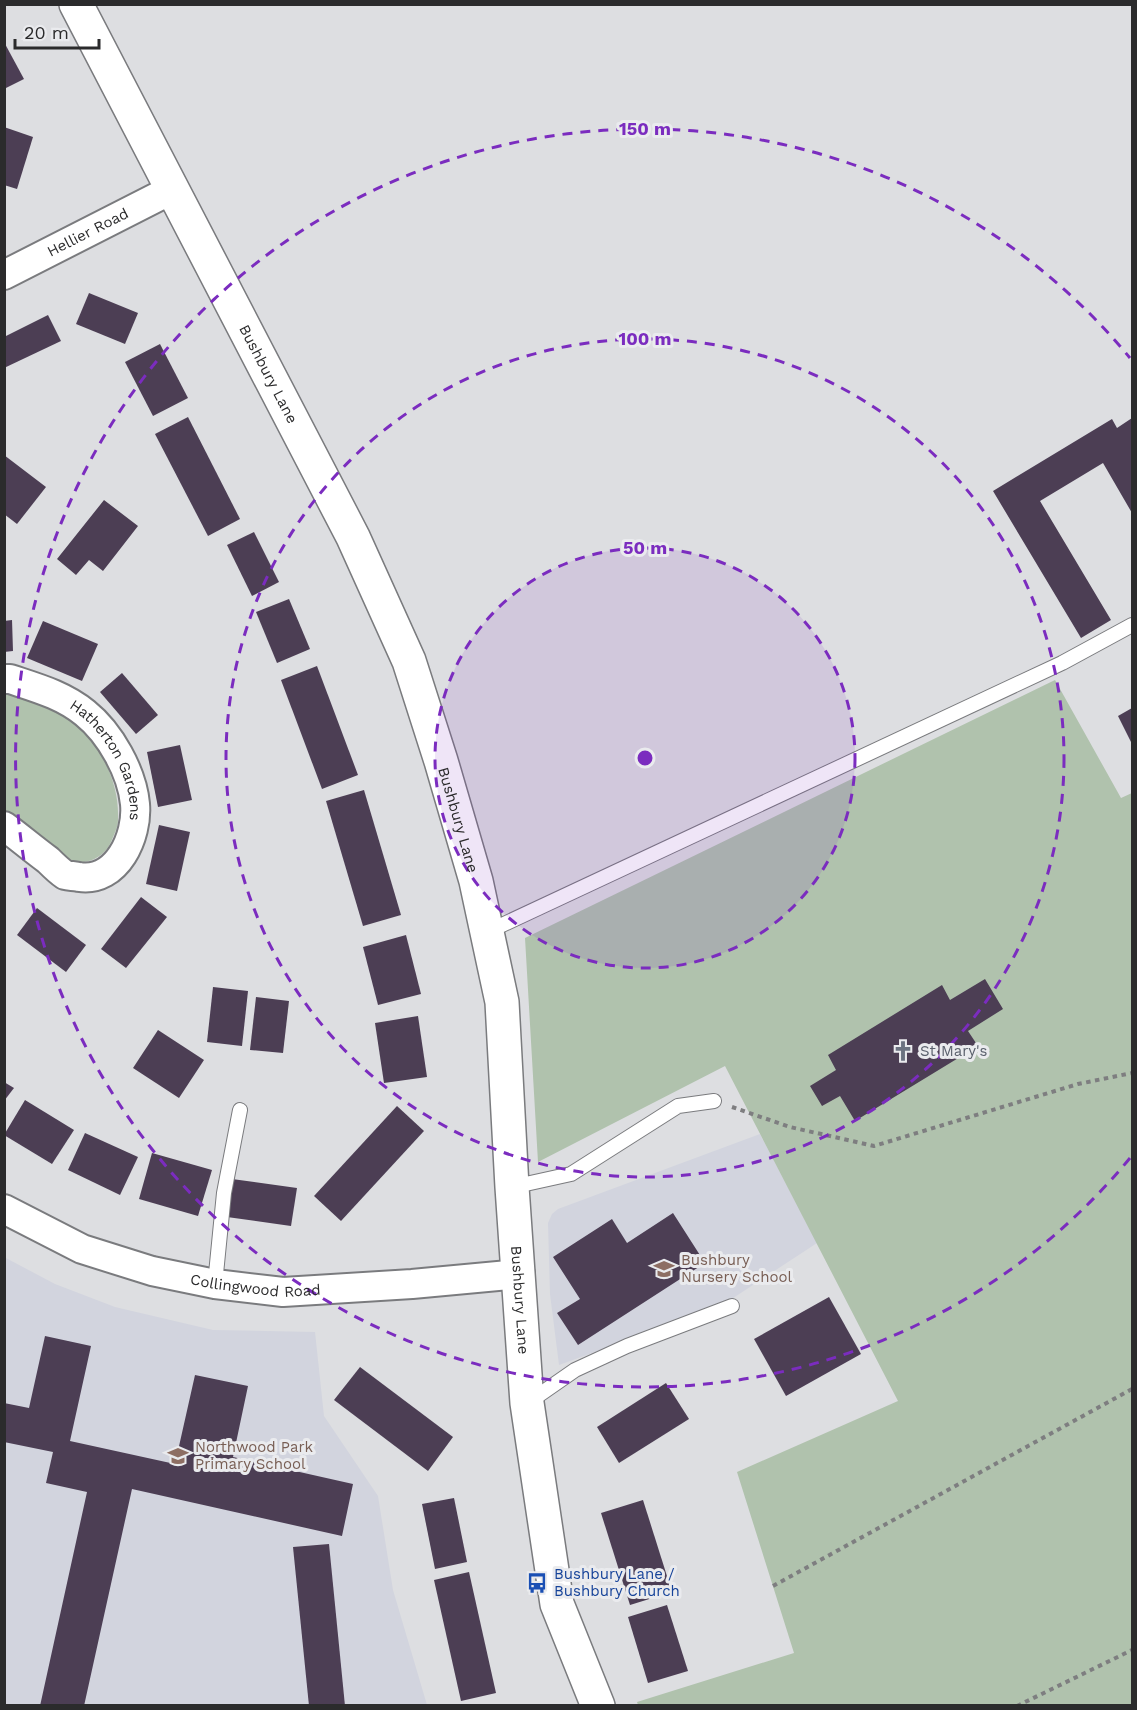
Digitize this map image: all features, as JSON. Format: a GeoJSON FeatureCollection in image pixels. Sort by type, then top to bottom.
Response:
{"type":"FeatureCollection","features":[{"type":"Feature","properties":{"kind":"street","name":"Bushbury Lane"},"geometry":{"type":"LineString","coordinates":[[76,4],[353,537],[409,661],[441,760],[476,881],[502,1002],[527,1403],[557,1604],[598,1706]]}},
{"type":"Feature","properties":{"kind":"street","name":"Hellier Road"},"geometry":{"type":"LineString","coordinates":[[4,275],[171,190]]}},
{"type":"Feature","properties":{"kind":"street","name":"Hatherton Gardens"},"geometry":{"type":"LineString","coordinates":[[4,679],[53,693],[87,715],[102,730],[117,752],[130,781],[135,804],[135,824],[126,851],[106,872],[88,879],[66,875],[4,825]]}},
{"type":"Feature","properties":{"kind":"street","name":"Collingwood Road"},"geometry":{"type":"LineString","coordinates":[[4,1209],[82,1249],[152,1271],[215,1284],[284,1292],[520,1274]]}},
{"type":"Feature","properties":{"kind":"lane"},"geometry":{"type":"LineString","coordinates":[[487,932],[1062,663],[1132,625]]}},
{"type":"Feature","properties":{"kind":"lane"},"geometry":{"type":"LineString","coordinates":[[512,1187],[572,1174],[678,1106],[714,1101]]}},
{"type":"Feature","properties":{"kind":"lane"},"geometry":{"type":"LineString","coordinates":[[215,1284],[224,1193],[240,1110]]}},
{"type":"Feature","properties":{"kind":"lane"},"geometry":{"type":"LineString","coordinates":[[527,1403],[575,1370],[732,1306]]}},
{"type":"Feature","properties":{"kind":"path"},"geometry":{"type":"LineString","coordinates":[[714,1101],[790,1127],[874,1146],[1078,1084],[1132,1073]]}},
{"type":"Feature","properties":{"kind":"path"},"geometry":{"type":"LineString","coordinates":[[773,1586],[1132,1389]]}},
{"type":"Feature","properties":{"kind":"path"},"geometry":{"type":"LineString","coordinates":[[1017,1706],[1132,1650]]}},
{"type":"Feature","properties":{"kind":"shaded area","name":"Bushbury Nursery School"},"geometry":{"type":"Polygon","coordinates":[[[760,1134],[817,1243],[721,1306],[559,1365],[550,1294],[548,1223],[552,1214],[558,1209],[760,1134]]]}},
{"type":"Feature","properties":{"kind":"shaded area","name":"Northwood Park Primary School"},"geometry":{"type":"Polygon","coordinates":[[[4,1257],[55,1284],[115,1307],[213,1330],[315,1332],[324,1416],[378,1496],[393,1590],[427,1705],[5,1705],[4,1257]]]}},
{"type":"Feature","properties":{"kind":"green space"},"geometry":{"type":"Polygon","coordinates":[[[1055,680],[1121,798],[1132,793],[1132,1705],[638,1705],[637,1702],[794,1653],[737,1472],[898,1401],[725,1066],[538,1162],[525,938],[1055,680]]]}},
{"type":"Feature","properties":{"kind":"green space"},"geometry":{"type":"Polygon","coordinates":[[[4,693],[27,698],[65,713],[87,734],[104,760],[115,790],[118,823],[108,847],[96,858],[86,862],[67,860],[5,811],[4,693]]]}},
{"type":"Feature","properties":{"kind":"building"},"geometry":{"type":"Polygon","coordinates":[[[4,42],[24,79],[4,89],[4,42]]]}},
{"type":"Feature","properties":{"kind":"building"},"geometry":{"type":"Polygon","coordinates":[[[4,127],[33,137],[17,189],[4,185],[4,127]]]}},
{"type":"Feature","properties":{"kind":"building"},"geometry":{"type":"Polygon","coordinates":[[[89,293],[138,313],[125,344],[76,324],[89,293]]]}},
{"type":"Feature","properties":{"kind":"building"},"geometry":{"type":"Polygon","coordinates":[[[48,315],[61,341],[4,368],[4,337],[48,315]]]}},
{"type":"Feature","properties":{"kind":"building"},"geometry":{"type":"Polygon","coordinates":[[[160,344],[188,398],[153,416],[125,362],[160,344]]]}},
{"type":"Feature","properties":{"kind":"building"},"geometry":{"type":"Polygon","coordinates":[[[188,417],[240,519],[208,536],[155,434],[188,417]]]}},
{"type":"Feature","properties":{"kind":"building"},"geometry":{"type":"Polygon","coordinates":[[[1132,418],[1132,513],[1103,463],[1040,501],[1111,620],[1081,638],[993,491],[1112,419],[1117,428],[1132,418]]]}},
{"type":"Feature","properties":{"kind":"building"},"geometry":{"type":"Polygon","coordinates":[[[4,455],[46,487],[17,524],[4,514],[4,455]]]}},
{"type":"Feature","properties":{"kind":"building"},"geometry":{"type":"Polygon","coordinates":[[[104,500],[138,526],[103,571],[89,560],[76,575],[57,559],[104,500]]]}},
{"type":"Feature","properties":{"kind":"building"},"geometry":{"type":"Polygon","coordinates":[[[254,532],[279,582],[252,596],[227,545],[254,532]]]}},
{"type":"Feature","properties":{"kind":"building"},"geometry":{"type":"Polygon","coordinates":[[[289,599],[310,649],[277,663],[256,612],[289,599]]]}},
{"type":"Feature","properties":{"kind":"building"},"geometry":{"type":"Polygon","coordinates":[[[12,620],[13,651],[4,652],[4,621],[12,620]]]}},
{"type":"Feature","properties":{"kind":"building"},"geometry":{"type":"Polygon","coordinates":[[[43,621],[98,644],[82,681],[27,658],[43,621]]]}},
{"type":"Feature","properties":{"kind":"building"},"geometry":{"type":"Polygon","coordinates":[[[317,666],[358,775],[322,789],[281,680],[317,666]]]}},
{"type":"Feature","properties":{"kind":"building"},"geometry":{"type":"Polygon","coordinates":[[[122,673],[158,715],[136,734],[100,692],[122,673]]]}},
{"type":"Feature","properties":{"kind":"building"},"geometry":{"type":"Polygon","coordinates":[[[1132,708],[1132,744],[1118,716],[1132,708]]]}},
{"type":"Feature","properties":{"kind":"building"},"geometry":{"type":"Polygon","coordinates":[[[180,745],[192,800],[158,807],[147,752],[180,745]]]}},
{"type":"Feature","properties":{"kind":"building"},"geometry":{"type":"Polygon","coordinates":[[[364,790],[401,915],[363,926],[326,801],[364,790]]]}},
{"type":"Feature","properties":{"kind":"building"},"geometry":{"type":"Polygon","coordinates":[[[159,825],[190,832],[177,891],[146,884],[159,825]]]}},
{"type":"Feature","properties":{"kind":"building"},"geometry":{"type":"Polygon","coordinates":[[[141,897],[167,917],[126,968],[101,949],[141,897]]]}},
{"type":"Feature","properties":{"kind":"building"},"geometry":{"type":"Polygon","coordinates":[[[37,908],[86,945],[66,972],[17,935],[37,908]]]}},
{"type":"Feature","properties":{"kind":"building"},"geometry":{"type":"Polygon","coordinates":[[[406,935],[421,994],[378,1005],[363,947],[406,935]]]}},
{"type":"Feature","properties":{"kind":"building","name":"St Mary's"},"geometry":{"type":"Polygon","coordinates":[[[985,979],[1003,1009],[968,1031],[978,1046],[855,1121],[840,1096],[822,1106],[810,1086],[836,1070],[828,1055],[942,985],[950,1000],[985,979]]]}},
{"type":"Feature","properties":{"kind":"building"},"geometry":{"type":"Polygon","coordinates":[[[213,987],[248,991],[242,1046],[207,1042],[213,987]]]}},
{"type":"Feature","properties":{"kind":"building"},"geometry":{"type":"Polygon","coordinates":[[[256,997],[289,1001],[283,1053],[250,1050],[256,997]]]}},
{"type":"Feature","properties":{"kind":"building"},"geometry":{"type":"Polygon","coordinates":[[[418,1016],[427,1077],[384,1083],[375,1023],[418,1016]]]}},
{"type":"Feature","properties":{"kind":"building"},"geometry":{"type":"Polygon","coordinates":[[[158,1030],[204,1060],[179,1098],[133,1068],[158,1030]]]}},
{"type":"Feature","properties":{"kind":"building"},"geometry":{"type":"Polygon","coordinates":[[[4,1082],[14,1088],[4,1101],[4,1082]]]}},
{"type":"Feature","properties":{"kind":"building"},"geometry":{"type":"Polygon","coordinates":[[[25,1100],[74,1130],[52,1164],[4,1135],[25,1100]]]}},
{"type":"Feature","properties":{"kind":"building"},"geometry":{"type":"Polygon","coordinates":[[[397,1106],[424,1131],[341,1221],[314,1196],[397,1106]]]}},
{"type":"Feature","properties":{"kind":"building"},"geometry":{"type":"Polygon","coordinates":[[[85,1133],[138,1157],[120,1195],[68,1170],[85,1133]]]}},
{"type":"Feature","properties":{"kind":"building"},"geometry":{"type":"Polygon","coordinates":[[[152,1153],[212,1170],[198,1216],[139,1199],[152,1153]]]}},
{"type":"Feature","properties":{"kind":"building"},"geometry":{"type":"Polygon","coordinates":[[[232,1179],[297,1188],[291,1226],[227,1217],[232,1179]]]}},
{"type":"Feature","properties":{"kind":"building"},"geometry":{"type":"Polygon","coordinates":[[[673,1213],[705,1263],[578,1345],[557,1313],[580,1299],[553,1257],[612,1219],[627,1243],[673,1213]]]}},
{"type":"Feature","properties":{"kind":"building"},"geometry":{"type":"Polygon","coordinates":[[[829,1297],[861,1354],[786,1396],[754,1339],[829,1297]]]}},
{"type":"Feature","properties":{"kind":"building"},"geometry":{"type":"Polygon","coordinates":[[[45,1336],[91,1346],[70,1441],[175,1464],[195,1375],[248,1386],[233,1457],[353,1484],[342,1536],[132,1489],[84,1706],[40,1706],[87,1492],[46,1483],[53,1452],[4,1442],[4,1403],[29,1408],[45,1336]]]}},
{"type":"Feature","properties":{"kind":"building"},"geometry":{"type":"Polygon","coordinates":[[[360,1367],[453,1437],[428,1471],[334,1400],[360,1367]]]}},
{"type":"Feature","properties":{"kind":"building"},"geometry":{"type":"Polygon","coordinates":[[[666,1383],[689,1419],[619,1463],[597,1427],[666,1383]]]}},
{"type":"Feature","properties":{"kind":"building"},"geometry":{"type":"Polygon","coordinates":[[[454,1498],[467,1562],[435,1569],[422,1504],[454,1498]]]}},
{"type":"Feature","properties":{"kind":"building"},"geometry":{"type":"Polygon","coordinates":[[[643,1500],[672,1592],[630,1605],[601,1513],[643,1500]]]}},
{"type":"Feature","properties":{"kind":"building"},"geometry":{"type":"Polygon","coordinates":[[[329,1544],[345,1706],[309,1706],[293,1547],[329,1544]]]}},
{"type":"Feature","properties":{"kind":"building"},"geometry":{"type":"Polygon","coordinates":[[[469,1572],[496,1693],[461,1701],[434,1580],[469,1572]]]}},
{"type":"Feature","properties":{"kind":"building"},"geometry":{"type":"Polygon","coordinates":[[[667,1605],[688,1671],[648,1683],[628,1617],[667,1605]]]}},
{"type":"Feature","properties":{"kind":"place","name":"St Mary's"},"geometry":{"type":"Point","coordinates":[903,1051]}},
{"type":"Feature","properties":{"kind":"place","name":"Bushbury Nursery School"},"geometry":{"type":"Point","coordinates":[664,1269]}},
{"type":"Feature","properties":{"kind":"place","name":"Northwood Park Primary School"},"geometry":{"type":"Point","coordinates":[178,1456]}},
{"type":"Feature","properties":{"kind":"place","name":"Bushbury Lane / Bushbury Church"},"geometry":{"type":"Point","coordinates":[537,1583]}}]}
